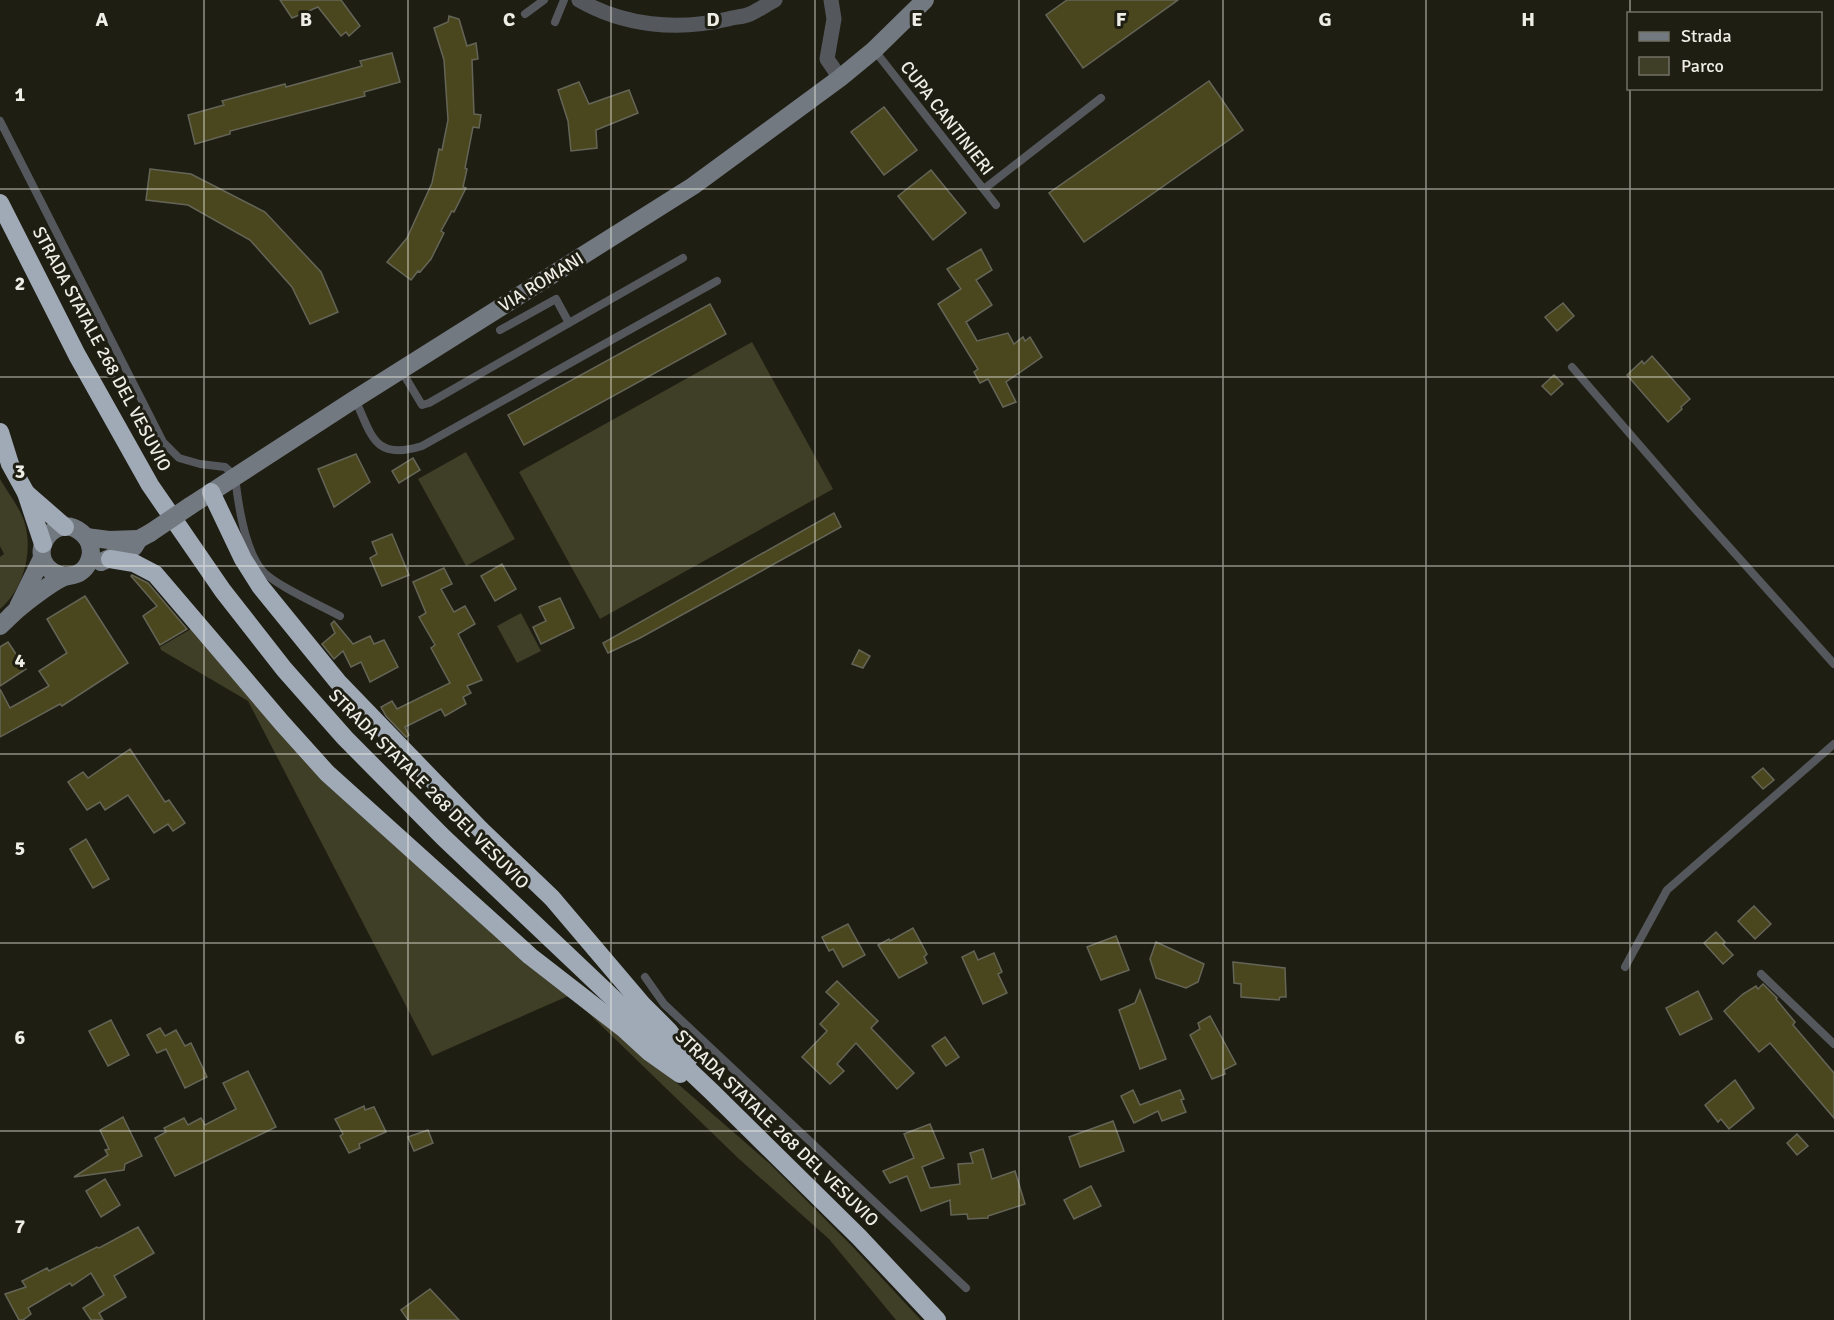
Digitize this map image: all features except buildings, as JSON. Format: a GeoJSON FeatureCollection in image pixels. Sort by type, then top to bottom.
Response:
{"type":"FeatureCollection","features":[{"type":"Feature","properties":{"kind":"highway","name":"STRADA STATALE 268 DEL VESUVIO"},"geometry":{"type":"LineString","coordinates":[[0,203],[77,355],[150,485],[222,591],[284,669],[345,738],[443,837],[718,1099],[859,1237],[937,1320]]}},
{"type":"Feature","properties":{"kind":"highway"},"geometry":{"type":"LineString","coordinates":[[0,432],[10,464],[26,493],[42,551]]}},
{"type":"Feature","properties":{"kind":"highway"},"geometry":{"type":"LineString","coordinates":[[211,492],[243,559],[260,586],[331,674],[427,775],[572,919],[611,968],[669,1032],[718,1099]]}},
{"type":"Feature","properties":{"kind":"highway"},"geometry":{"type":"LineString","coordinates":[[26,493],[65,527]]}},
{"type":"Feature","properties":{"kind":"highway"},"geometry":{"type":"LineString","coordinates":[[110,559],[134,563],[155,574],[327,773],[530,956],[624,1029],[649,1052],[718,1099]]}},
{"type":"Feature","properties":{"kind":"street"},"geometry":{"type":"LineString","coordinates":[[579,0],[596,10],[646,24],[695,26],[750,14],[775,0]]}},
{"type":"Feature","properties":{"kind":"street"},"geometry":{"type":"LineString","coordinates":[[831,0],[834,19],[827,59],[840,78]]}},
{"type":"Feature","properties":{"kind":"street","name":"VIA ROMANI"},"geometry":{"type":"LineString","coordinates":[[86,567],[110,559],[134,547],[145,536],[355,399],[693,186],[840,78],[874,50],[925,0]]}},
{"type":"Feature","properties":{"kind":"street"},"geometry":{"type":"LineString","coordinates":[[17,609],[51,532],[65,527],[73,528],[86,537],[109,540],[145,536]]}},
{"type":"Feature","properties":{"kind":"street"},"geometry":{"type":"LineString","coordinates":[[0,626],[17,609],[64,576],[80,573],[86,567],[91,552],[86,537]]}},
{"type":"Feature","properties":{"kind":"street"},"geometry":{"type":"LineString","coordinates":[[42,551],[51,571],[64,576]]}},
{"type":"Feature","properties":{"kind":"lane"},"geometry":{"type":"LineString","coordinates":[[525,14],[544,0]]}},
{"type":"Feature","properties":{"kind":"lane"},"geometry":{"type":"LineString","coordinates":[[555,22],[564,0]]}},
{"type":"Feature","properties":{"kind":"lane","name":"CUPA CANTINIERI"},"geometry":{"type":"LineString","coordinates":[[874,50],[996,205]]}},
{"type":"Feature","properties":{"kind":"lane"},"geometry":{"type":"LineString","coordinates":[[984,189],[1101,98]]}},
{"type":"Feature","properties":{"kind":"lane"},"geometry":{"type":"LineString","coordinates":[[0,121],[163,442],[179,458],[200,464],[225,467],[236,476],[237,499],[244,529],[261,569],[272,579],[340,616]]}},
{"type":"Feature","properties":{"kind":"lane"},"geometry":{"type":"LineString","coordinates":[[401,370],[422,405],[429,403],[683,258]]}},
{"type":"Feature","properties":{"kind":"lane"},"geometry":{"type":"LineString","coordinates":[[355,399],[374,440],[388,451],[404,452],[422,447],[717,281]]}},
{"type":"Feature","properties":{"kind":"lane"},"geometry":{"type":"LineString","coordinates":[[500,330],[556,299],[569,323]]}},
{"type":"Feature","properties":{"kind":"lane"},"geometry":{"type":"LineString","coordinates":[[1572,367],[1834,664]]}},
{"type":"Feature","properties":{"kind":"lane"},"geometry":{"type":"LineString","coordinates":[[1625,967],[1667,890],[1834,744]]}},
{"type":"Feature","properties":{"kind":"lane"},"geometry":{"type":"LineString","coordinates":[[1761,974],[1834,1044]]}},
{"type":"Feature","properties":{"kind":"lane"},"geometry":{"type":"LineString","coordinates":[[645,977],[664,1004],[966,1288]]}},
{"type":"Feature","properties":{"kind":"green space"},"geometry":{"type":"Polygon","coordinates":[[[752,342],[833,489],[600,619],[519,472],[752,342]]]}},
{"type":"Feature","properties":{"kind":"green space"},"geometry":{"type":"Polygon","coordinates":[[[466,452],[515,539],[466,566],[418,479],[466,452]]]}},
{"type":"Feature","properties":{"kind":"green space"},"geometry":{"type":"Polygon","coordinates":[[[0,479],[23,518],[28,547],[20,581],[15,592],[0,609],[0,557],[4,554],[0,546],[0,479]]]}},
{"type":"Feature","properties":{"kind":"green space"},"geometry":{"type":"Polygon","coordinates":[[[521,613],[541,651],[517,663],[497,626],[521,613]]]}},
{"type":"Feature","properties":{"kind":"green space"},"geometry":{"type":"Polygon","coordinates":[[[191,629],[568,996],[432,1056],[248,701],[161,650],[160,647],[191,629]]]}},
{"type":"Feature","properties":{"kind":"green space"},"geometry":{"type":"Polygon","coordinates":[[[586,1004],[769,1163],[852,1246],[921,1320],[896,1320],[829,1239],[738,1158],[580,1005],[586,1004]]]}}]}
